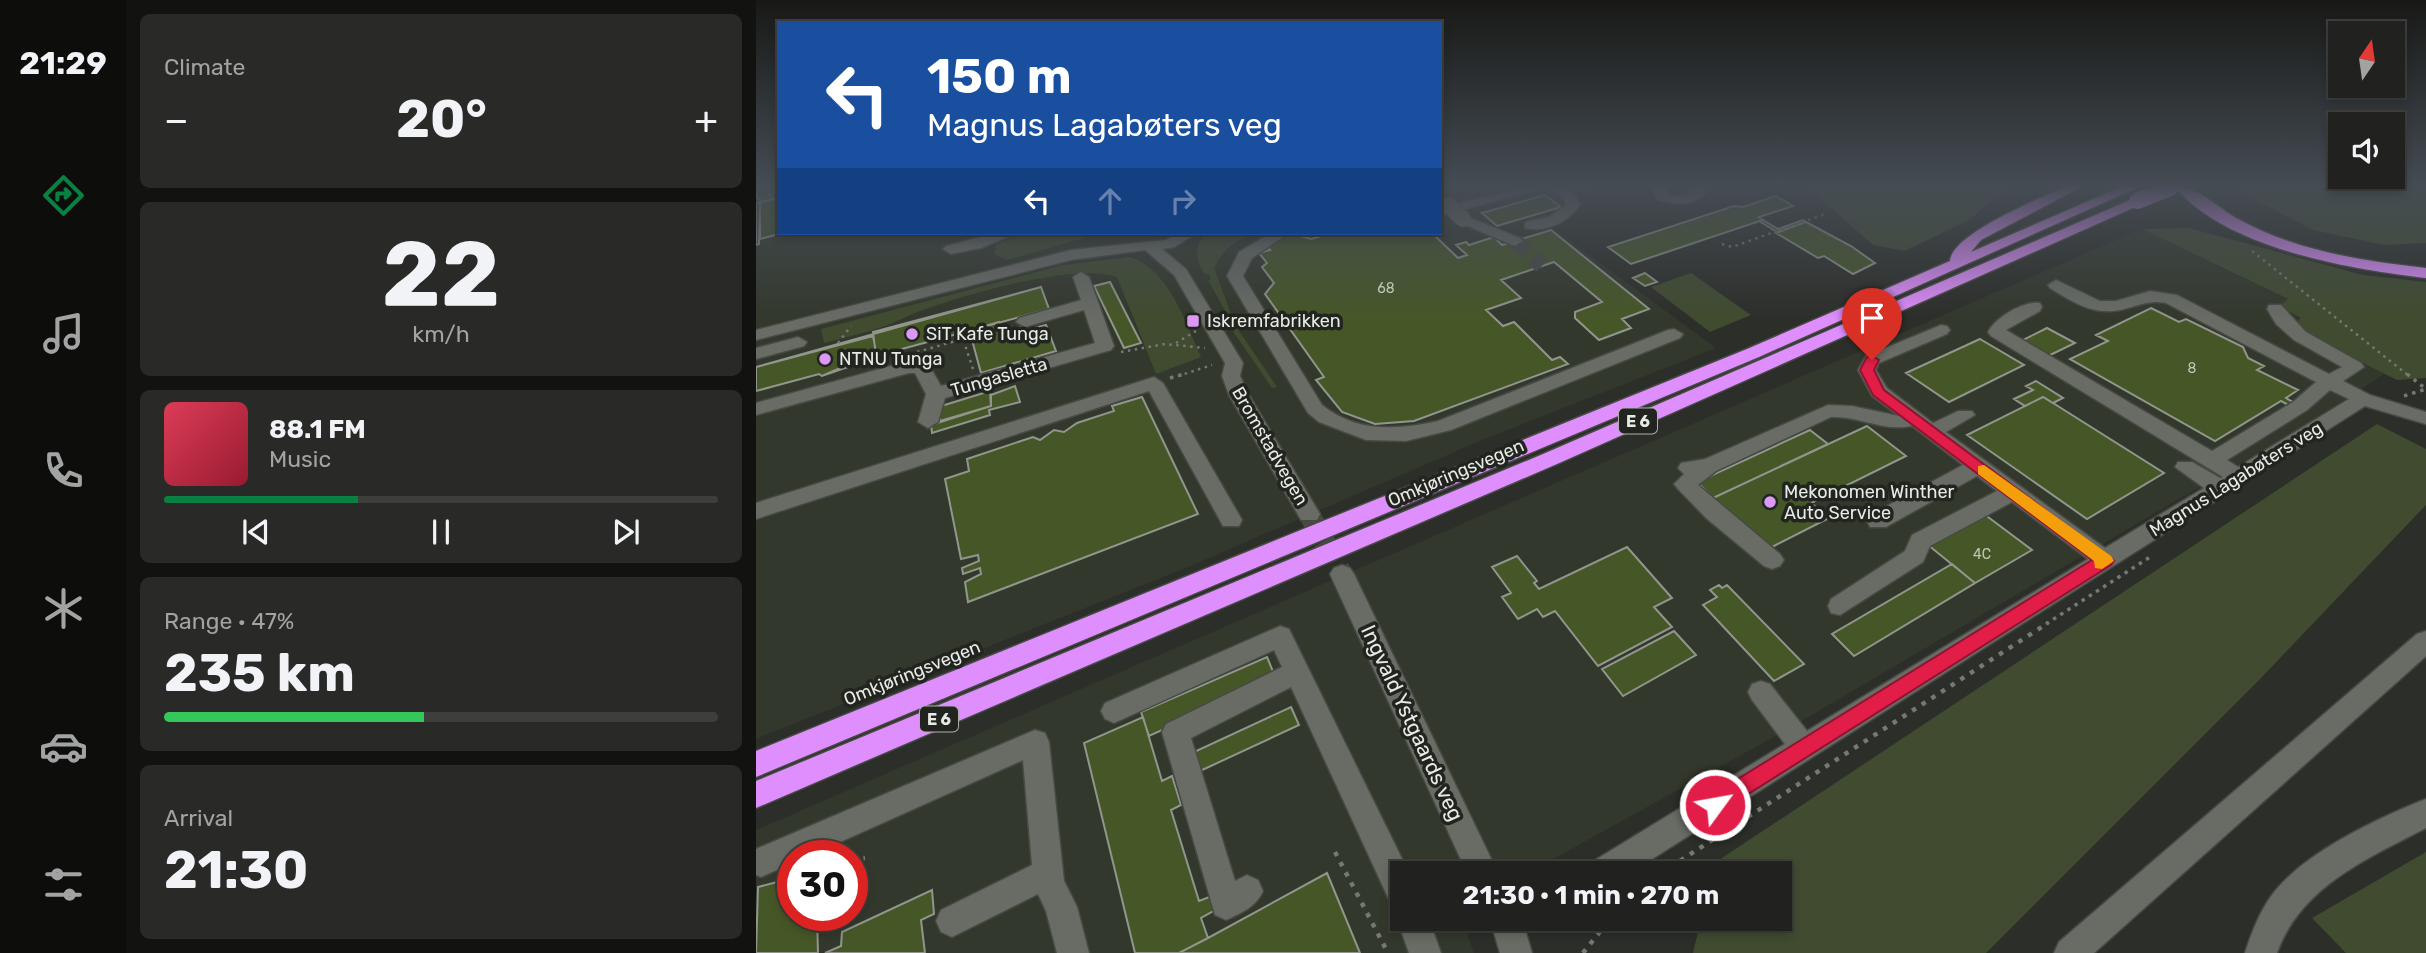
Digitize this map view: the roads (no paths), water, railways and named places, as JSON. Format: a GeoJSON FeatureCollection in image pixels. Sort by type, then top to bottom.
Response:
{"type":"FeatureCollection","features":[{"type":"Feature","properties":{"kind":"highway","name":"E 6"},"geometry":{"type":"LineString","coordinates":[[1947,268],[1976,237],[1987,231]]}},
{"type":"Feature","properties":{"kind":"highway","name":"Omkjøringsvegen"},"geometry":{"type":"LineString","coordinates":[[756,764],[1753,353],[2037,231]]}},
{"type":"Feature","properties":{"kind":"highway","name":"Omkjøringsvegen"},"geometry":{"type":"LineString","coordinates":[[756,795],[1550,459],[2047,231]]}},
{"type":"Feature","properties":{"kind":"highway"},"geometry":{"type":"LineString","coordinates":[[2258,231],[2282,242],[2368,266],[2426,274]]}},
{"type":"Feature","properties":{"kind":"highway"},"geometry":{"type":"LineString","coordinates":[[2283,231],[2310,242],[2366,256],[2426,261]]}},
{"type":"Feature","properties":{"kind":"street"},"geometry":{"type":"LineString","coordinates":[[1492,231],[1515,241]]}},
{"type":"Feature","properties":{"kind":"street"},"geometry":{"type":"LineString","coordinates":[[951,249],[974,239],[998,235]]}},
{"type":"Feature","properties":{"kind":"street"},"geometry":{"type":"LineString","coordinates":[[756,335],[1070,255],[1124,235]]}},
{"type":"Feature","properties":{"kind":"street","name":"Bromstadvegen"},"geometry":{"type":"LineString","coordinates":[[1129,235],[1130,240],[1145,246],[1177,269],[1234,363],[1231,376],[1239,395],[1309,514]]}},
{"type":"Feature","properties":{"kind":"street"},"geometry":{"type":"LineString","coordinates":[[1070,255],[1169,244],[1185,235]]}},
{"type":"Feature","properties":{"kind":"street"},"geometry":{"type":"LineString","coordinates":[[1177,269],[1183,259],[1187,235]]}},
{"type":"Feature","properties":{"kind":"street"},"geometry":{"type":"LineString","coordinates":[[1277,235],[1245,255],[1235,276],[1315,409],[1345,426],[1373,435],[1406,435],[1444,426],[1674,334]]}},
{"type":"Feature","properties":{"kind":"street"},"geometry":{"type":"LineString","coordinates":[[974,239],[984,276]]}},
{"type":"Feature","properties":{"kind":"street","name":"Tungasletta"},"geometry":{"type":"LineString","coordinates":[[756,409],[909,367],[922,369],[936,394],[1105,346],[1082,277]]}},
{"type":"Feature","properties":{"kind":"street"},"geometry":{"type":"LineString","coordinates":[[2056,285],[2084,302],[2099,306],[2110,307],[2144,295],[2171,299],[2329,381],[2372,401],[2426,418]]}},
{"type":"Feature","properties":{"kind":"street"},"geometry":{"type":"LineString","coordinates":[[1025,322],[1090,303]]}},
{"type":"Feature","properties":{"kind":"street"},"geometry":{"type":"LineString","coordinates":[[2034,307],[2000,325],[1997,332],[2211,461],[2230,483]]}},
{"type":"Feature","properties":{"kind":"street"},"geometry":{"type":"LineString","coordinates":[[2211,461],[2300,406],[2329,381],[2355,367],[2339,355],[2288,331],[2275,309]]}},
{"type":"Feature","properties":{"kind":"street"},"geometry":{"type":"LineString","coordinates":[[1941,330],[1872,360],[1867,370],[1878,392],[2105,561]]}},
{"type":"Feature","properties":{"kind":"street"},"geometry":{"type":"LineString","coordinates":[[756,354],[797,342]]}},
{"type":"Feature","properties":{"kind":"street"},"geometry":{"type":"LineString","coordinates":[[756,511],[1154,383],[1231,520]]}},
{"type":"Feature","properties":{"kind":"street"},"geometry":{"type":"LineString","coordinates":[[928,422],[936,394]]}},
{"type":"Feature","properties":{"kind":"street","name":"Magnus Lagabøters veg"},"geometry":{"type":"LineString","coordinates":[[1623,861],[2230,483],[2372,401]]}},
{"type":"Feature","properties":{"kind":"street"},"geometry":{"type":"LineString","coordinates":[[1772,560],[1713,513],[1685,484],[1700,476],[1698,467],[1829,411],[1847,408],[1882,424],[1922,426],[1965,415]]}},
{"type":"Feature","properties":{"kind":"street"},"geometry":{"type":"LineString","coordinates":[[1878,521],[1978,466]]}},
{"type":"Feature","properties":{"kind":"street"},"geometry":{"type":"LineString","coordinates":[[2185,467],[2230,483]]}},
{"type":"Feature","properties":{"kind":"street"},"geometry":{"type":"LineString","coordinates":[[1840,606],[1915,556],[1920,541],[2013,492]]}},
{"type":"Feature","properties":{"kind":"street","name":"Ingvald Ystgaards veg"},"geometry":{"type":"LineString","coordinates":[[1342,574],[1476,861]]}},
{"type":"Feature","properties":{"kind":"street"},"geometry":{"type":"LineString","coordinates":[[1114,711],[1280,636],[1390,867]]}},
{"type":"Feature","properties":{"kind":"street"},"geometry":{"type":"LineString","coordinates":[[2070,953],[2426,640]]}},
{"type":"Feature","properties":{"kind":"street"},"geometry":{"type":"LineString","coordinates":[[1247,891],[1226,904],[1175,732],[1298,671]]}},
{"type":"Feature","properties":{"kind":"street"},"geometry":{"type":"LineString","coordinates":[[1761,692],[1805,750]]}},
{"type":"Feature","properties":{"kind":"street"},"geometry":{"type":"LineString","coordinates":[[761,862],[1035,742],[1036,804],[1049,884],[1061,907],[1073,953]]}},
{"type":"Feature","properties":{"kind":"street"},"geometry":{"type":"LineString","coordinates":[[2261,953],[2270,925],[2284,902],[2301,886],[2331,865],[2426,813]]}},
{"type":"Feature","properties":{"kind":"street"},"geometry":{"type":"LineString","coordinates":[[952,921],[1048,873]]}},
{"type":"Feature","properties":{"kind":"street"},"geometry":{"type":"LineString","coordinates":[[1417,931],[1425,953]]}},
{"type":"Feature","properties":{"kind":"tunnel"},"geometry":{"type":"LineString","coordinates":[[1515,241],[1542,266]]}},
{"type":"Feature","properties":{"kind":"tunnel"},"geometry":{"type":"LineString","coordinates":[[1309,514],[1342,574]]}},
{"type":"Feature","properties":{"kind":"place","name":"Iskremfabrikken"},"geometry":{"type":"Point","coordinates":[1193,321]}},
{"type":"Feature","properties":{"kind":"place","name":"SiT Kafe Tunga"},"geometry":{"type":"Point","coordinates":[912,334]}},
{"type":"Feature","properties":{"kind":"place","name":"NTNU Tunga"},"geometry":{"type":"Point","coordinates":[825,359]}},
{"type":"Feature","properties":{"kind":"place","name":"Mekonomen Winther Auto Service"},"geometry":{"type":"Point","coordinates":[1770,502]}}]}
